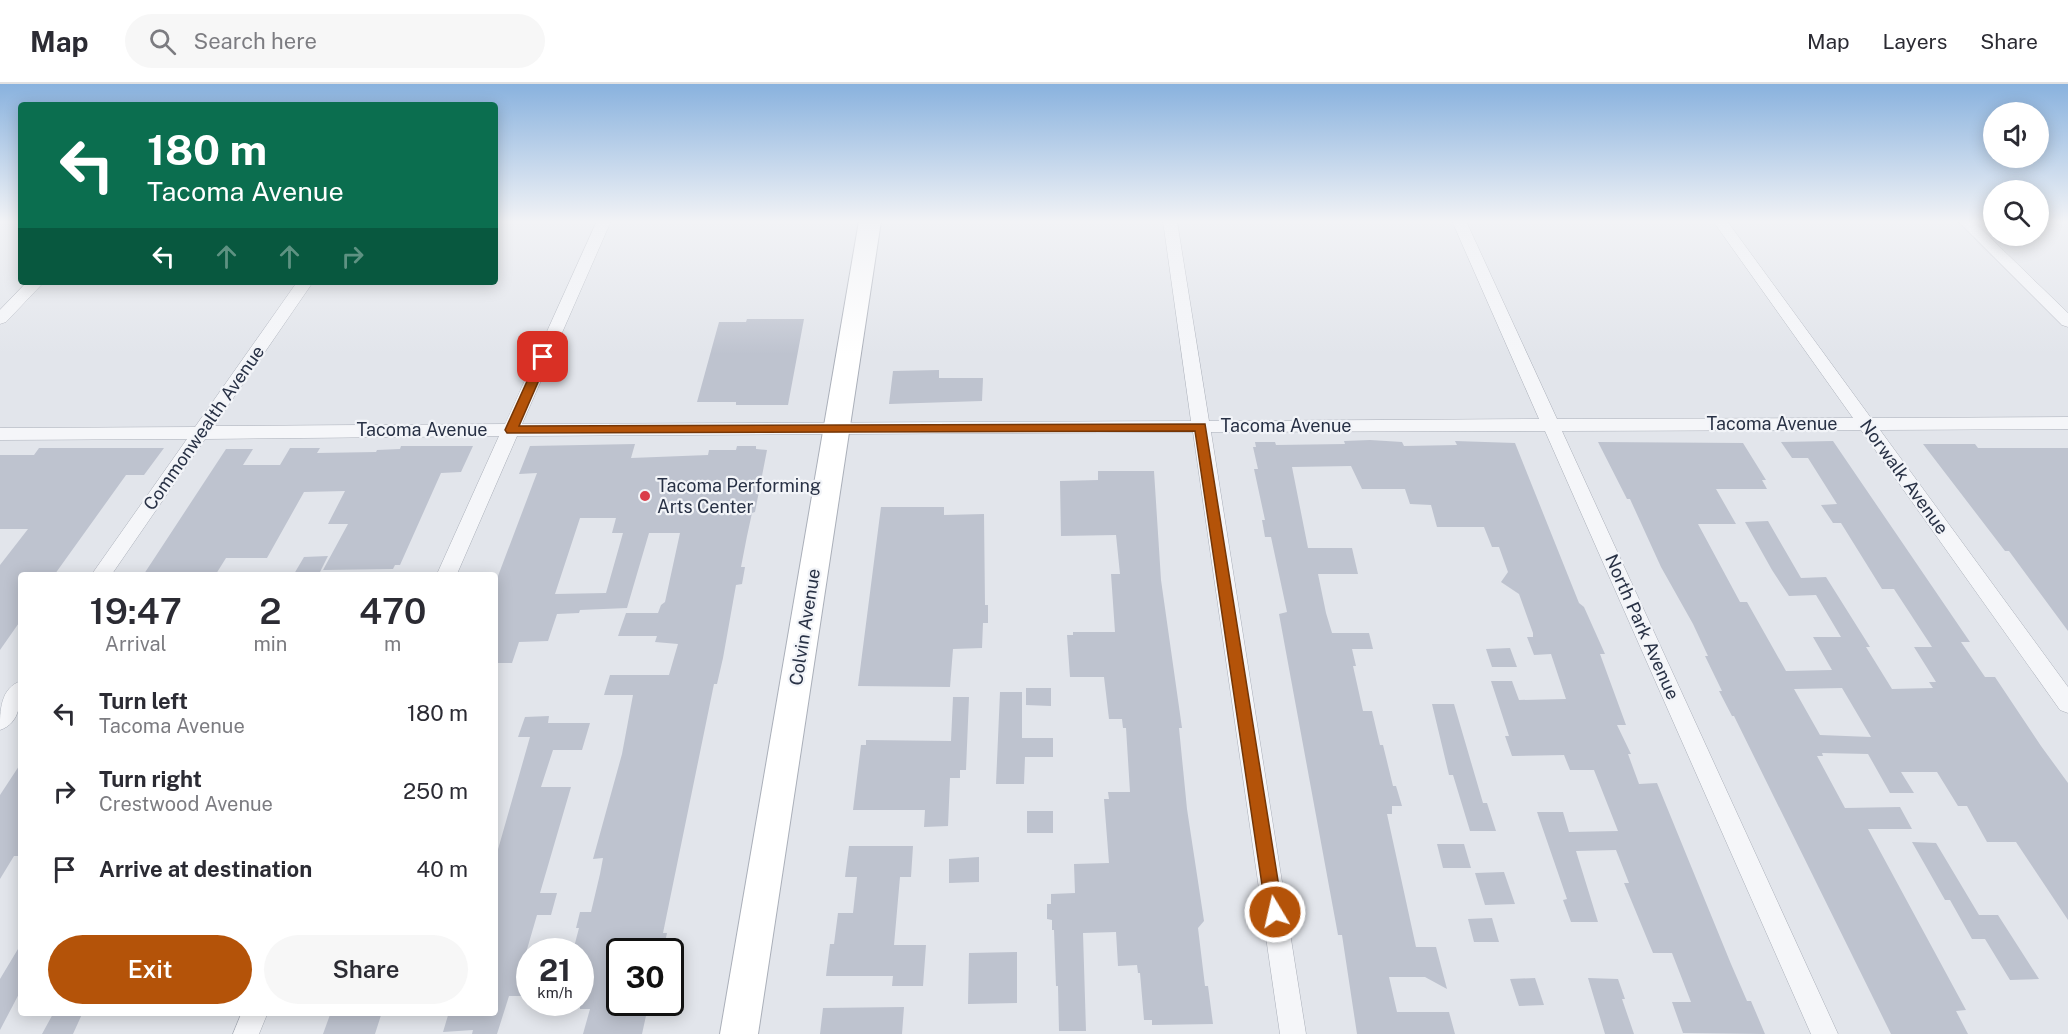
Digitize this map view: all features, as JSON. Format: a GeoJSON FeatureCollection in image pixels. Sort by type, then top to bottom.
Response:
{"type":"FeatureCollection","features":[{"type":"Feature","properties":{"kind":"street"},"geometry":{"type":"LineString","coordinates":[[448,572],[583,265]]}},
{"type":"Feature","properties":{"kind":"street","name":"Colvin Avenue"},"geometry":{"type":"LineString","coordinates":[[739,1034],[863,265]]}},
{"type":"Feature","properties":{"kind":"street"},"geometry":{"type":"LineString","coordinates":[[1177,265],[1293,1034]]}},
{"type":"Feature","properties":{"kind":"street","name":"North Park Avenue"},"geometry":{"type":"LineString","coordinates":[[1479,265],[1825,1034]]}},
{"type":"Feature","properties":{"kind":"street","name":"Norwalk Avenue"},"geometry":{"type":"LineString","coordinates":[[1752,265],[2068,704]]}},
{"type":"Feature","properties":{"kind":"street"},"geometry":{"type":"LineString","coordinates":[[2010,265],[2068,322]]}},
{"type":"Feature","properties":{"kind":"street"},"geometry":{"type":"LineString","coordinates":[[0,319],[33,285]]}},
{"type":"Feature","properties":{"kind":"street","name":"Commonwealth Avenue"},"geometry":{"type":"LineString","coordinates":[[103,572],[303,285]]}},
{"type":"Feature","properties":{"kind":"street","name":"Tacoma Avenue"},"geometry":{"type":"LineString","coordinates":[[0,434],[2068,423]]}},
{"type":"Feature","properties":{"kind":"street"},"geometry":{"type":"LineString","coordinates":[[0,721],[18,694]]}},
{"type":"Feature","properties":{"kind":"street"},"geometry":{"type":"LineString","coordinates":[[246,1034],[253,1016]]}},
{"type":"Feature","properties":{"kind":"building"},"geometry":{"type":"Polygon","coordinates":[[[747,319],[804,319],[788,405],[697,402],[719,322],[746,322],[747,319]]]}},
{"type":"Feature","properties":{"kind":"building"},"geometry":{"type":"Polygon","coordinates":[[[939,370],[939,378],[983,378],[982,401],[889,404],[893,371],[939,370]]]}},
{"type":"Feature","properties":{"kind":"building"},"geometry":{"type":"Polygon","coordinates":[[[1344,441],[1402,442],[1404,446],[1457,445],[1455,441],[1515,443],[1579,603],[1584,607],[1605,654],[1600,654],[1626,725],[1617,725],[1631,754],[1628,754],[1639,784],[1657,783],[1731,964],[1747,1001],[1751,1001],[1765,1034],[1683,1033],[1672,1002],[1691,1002],[1672,953],[1653,953],[1624,883],[1629,883],[1616,850],[1576,851],[1598,922],[1571,922],[1563,900],[1567,899],[1537,812],[1563,812],[1569,832],[1618,831],[1594,770],[1570,770],[1564,755],[1512,756],[1505,736],[1509,736],[1491,681],[1512,681],[1519,700],[1566,699],[1551,654],[1534,655],[1527,637],[1533,637],[1533,633],[1519,594],[1501,582],[1508,572],[1499,547],[1492,547],[1484,527],[1437,527],[1431,505],[1410,504],[1405,489],[1362,489],[1351,466],[1292,467],[1308,548],[1352,548],[1358,574],[1318,574],[1326,613],[1332,633],[1369,633],[1373,649],[1352,649],[1356,666],[1353,666],[1363,711],[1372,711],[1380,745],[1383,745],[1393,786],[1396,786],[1402,806],[1392,806],[1392,814],[1387,814],[1416,947],[1436,947],[1447,989],[1425,977],[1389,977],[1397,1012],[1449,1012],[1455,1034],[1357,1034],[1342,935],[1338,935],[1279,614],[1287,612],[1271,537],[1265,537],[1262,520],[1265,520],[1254,469],[1258,469],[1253,447],[1256,447],[1255,442],[1275,442],[1276,445],[1345,444],[1344,441]]]}},
{"type":"Feature","properties":{"kind":"building"},"geometry":{"type":"Polygon","coordinates":[[[1833,441],[1970,642],[1961,642],[1985,677],[1995,677],[2068,783],[2068,920],[2016,842],[1987,842],[1967,806],[1958,806],[1937,772],[1901,772],[1914,793],[1890,793],[1868,754],[1822,753],[1823,756],[1817,756],[1845,808],[1900,807],[1912,829],[1868,829],[1966,1010],[1956,1011],[1968,1034],[1891,1034],[1734,716],[1719,691],[1722,691],[1693,624],[1661,567],[1630,499],[1627,499],[1598,442],[1743,443],[1766,480],[1762,480],[1767,489],[1716,489],[1736,524],[1698,524],[1740,602],[1747,602],[1786,671],[1832,670],[1813,637],[1841,637],[1816,595],[1789,596],[1745,522],[1768,521],[1801,578],[1826,577],[1870,647],[1866,647],[1892,689],[1933,688],[1929,682],[1936,682],[1914,647],[1932,647],[1894,589],[1882,589],[1841,523],[1833,523],[1821,505],[1837,504],[1808,458],[1792,458],[1781,442],[1833,441]],[[1842,688],[1794,689],[1820,735],[1871,737],[1842,688]]]}},
{"type":"Feature","properties":{"kind":"building"},"geometry":{"type":"Polygon","coordinates":[[[635,444],[631,458],[708,455],[709,450],[736,450],[737,446],[756,446],[756,449],[767,450],[741,567],[745,567],[742,584],[736,585],[723,658],[717,684],[714,684],[663,933],[667,933],[666,938],[606,938],[606,1016],[646,1016],[642,1034],[583,1034],[588,1016],[594,1016],[594,938],[576,938],[579,928],[576,928],[580,912],[591,912],[603,858],[593,859],[622,754],[633,695],[604,695],[610,675],[669,675],[678,644],[655,642],[657,636],[618,636],[626,613],[658,613],[665,602],[680,533],[649,533],[627,608],[580,610],[579,613],[557,614],[548,641],[519,642],[512,663],[498,663],[498,576],[537,473],[519,474],[530,446],[635,444]],[[580,518],[555,594],[606,593],[623,533],[612,533],[616,518],[580,518]]]}},
{"type":"Feature","properties":{"kind":"building"},"geometry":{"type":"Polygon","coordinates":[[[1923,444],[1975,444],[1978,448],[2068,448],[2068,631],[2009,551],[2005,551],[1923,444]]]}},
{"type":"Feature","properties":{"kind":"building"},"geometry":{"type":"Polygon","coordinates":[[[401,446],[473,446],[461,472],[441,473],[400,565],[395,565],[393,569],[323,570],[348,524],[328,524],[345,491],[304,492],[267,558],[226,558],[217,572],[145,572],[226,449],[253,449],[243,465],[280,465],[290,448],[320,448],[317,453],[376,452],[377,450],[400,449],[401,446]]]}},
{"type":"Feature","properties":{"kind":"building"},"geometry":{"type":"Polygon","coordinates":[[[39,448],[164,448],[144,475],[126,475],[56,572],[18,572],[18,624],[0,650],[0,565],[28,529],[0,529],[0,455],[34,455],[39,448]]]}},
{"type":"Feature","properties":{"kind":"building"},"geometry":{"type":"Polygon","coordinates":[[[1098,471],[1154,471],[1161,580],[1182,728],[1179,728],[1187,809],[1204,921],[1198,928],[1205,986],[1208,986],[1213,1024],[1152,1025],[1152,1020],[1144,1020],[1140,973],[1138,973],[1137,965],[1118,966],[1116,932],[1083,933],[1086,1031],[1059,1031],[1054,930],[1052,930],[1052,920],[1047,919],[1047,904],[1051,904],[1051,894],[1075,893],[1074,864],[1109,863],[1104,799],[1109,799],[1108,792],[1130,792],[1126,728],[1123,728],[1122,719],[1109,719],[1104,677],[1070,677],[1067,635],[1073,635],[1073,632],[1115,632],[1111,574],[1120,574],[1116,535],[1061,536],[1060,481],[1098,480],[1098,471]]]}},
{"type":"Feature","properties":{"kind":"building"},"geometry":{"type":"Polygon","coordinates":[[[881,507],[944,507],[944,515],[984,514],[985,605],[988,605],[988,623],[983,623],[982,648],[953,649],[950,687],[858,686],[881,507]]]}},
{"type":"Feature","properties":{"kind":"building"},"geometry":{"type":"Polygon","coordinates":[[[328,556],[320,572],[295,572],[304,557],[328,556]]]}},
{"type":"Feature","properties":{"kind":"building"},"geometry":{"type":"Polygon","coordinates":[[[1510,648],[1517,667],[1492,667],[1486,649],[1510,648]]]}},
{"type":"Feature","properties":{"kind":"building"},"geometry":{"type":"Polygon","coordinates":[[[1026,688],[1051,688],[1051,706],[1026,705],[1026,688]]]}},
{"type":"Feature","properties":{"kind":"building"},"geometry":{"type":"Polygon","coordinates":[[[1000,692],[1022,692],[1022,738],[1053,738],[1053,757],[1025,757],[1024,784],[996,784],[1000,692]]]}},
{"type":"Feature","properties":{"kind":"building"},"geometry":{"type":"Polygon","coordinates":[[[953,697],[969,697],[966,770],[960,770],[960,778],[950,778],[948,826],[924,827],[925,810],[853,810],[861,745],[866,745],[866,740],[951,741],[953,697]]]}},
{"type":"Feature","properties":{"kind":"building"},"geometry":{"type":"Polygon","coordinates":[[[1432,704],[1454,704],[1483,803],[1487,803],[1496,831],[1470,831],[1453,775],[1449,775],[1432,704]]]}},
{"type":"Feature","properties":{"kind":"building"},"geometry":{"type":"Polygon","coordinates":[[[549,716],[548,723],[590,723],[582,750],[553,750],[541,787],[571,787],[540,893],[557,893],[551,915],[537,915],[530,938],[516,938],[516,996],[509,996],[497,1034],[472,1034],[473,1030],[443,1032],[448,1016],[498,1016],[498,849],[530,737],[518,737],[525,717],[549,716]]]}},
{"type":"Feature","properties":{"kind":"building"},"geometry":{"type":"Polygon","coordinates":[[[18,768],[18,856],[14,856],[0,879],[0,795],[18,768]]]}},
{"type":"Feature","properties":{"kind":"building"},"geometry":{"type":"Polygon","coordinates":[[[1027,811],[1053,811],[1053,833],[1027,833],[1027,811]]]}},
{"type":"Feature","properties":{"kind":"building"},"geometry":{"type":"Polygon","coordinates":[[[1912,842],[1936,843],[1979,915],[1998,915],[2039,979],[2010,980],[1985,939],[1972,939],[1950,900],[1945,900],[1912,842]]]}},
{"type":"Feature","properties":{"kind":"building"},"geometry":{"type":"Polygon","coordinates":[[[1437,844],[1464,844],[1471,868],[1443,868],[1437,844]]]}},
{"type":"Feature","properties":{"kind":"building"},"geometry":{"type":"Polygon","coordinates":[[[849,846],[913,846],[911,877],[900,877],[894,945],[926,945],[923,986],[892,986],[893,976],[826,976],[830,944],[834,944],[838,913],[853,913],[857,877],[845,877],[849,846]]]}},
{"type":"Feature","properties":{"kind":"building"},"geometry":{"type":"Polygon","coordinates":[[[979,857],[979,882],[949,883],[949,859],[979,857]]]}},
{"type":"Feature","properties":{"kind":"building"},"geometry":{"type":"Polygon","coordinates":[[[1504,872],[1515,904],[1485,905],[1475,873],[1504,872]]]}},
{"type":"Feature","properties":{"kind":"building"},"geometry":{"type":"Polygon","coordinates":[[[1492,918],[1499,942],[1474,942],[1468,919],[1492,918]]]}},
{"type":"Feature","properties":{"kind":"building"},"geometry":{"type":"Polygon","coordinates":[[[18,949],[18,996],[0,1030],[0,979],[18,949]]]}},
{"type":"Feature","properties":{"kind":"building"},"geometry":{"type":"Polygon","coordinates":[[[1017,952],[1017,1003],[968,1004],[969,953],[1017,952]]]}},
{"type":"Feature","properties":{"kind":"building"},"geometry":{"type":"Polygon","coordinates":[[[1535,978],[1544,1005],[1519,1006],[1510,979],[1535,978]]]}},
{"type":"Feature","properties":{"kind":"building"},"geometry":{"type":"Polygon","coordinates":[[[1588,978],[1618,979],[1634,1034],[1605,1034],[1588,978]]]}},
{"type":"Feature","properties":{"kind":"building"},"geometry":{"type":"Polygon","coordinates":[[[904,1007],[902,1034],[820,1034],[823,1008],[904,1007]]]}},
{"type":"Feature","properties":{"kind":"building"},"geometry":{"type":"Polygon","coordinates":[[[52,1016],[81,1016],[73,1034],[42,1034],[52,1016]]]}},
{"type":"Feature","properties":{"kind":"building"},"geometry":{"type":"Polygon","coordinates":[[[330,1016],[381,1016],[375,1034],[323,1034],[330,1016]]]}},
{"type":"Feature","properties":{"kind":"place","name":"Tacoma Performing Arts Center"},"geometry":{"type":"Point","coordinates":[645,496]}},
{"type":"Feature","properties":{"kind":"route"},"geometry":{"type":"LineString","coordinates":[[543,357],[511,430],[1201,426],[1275,912]]}}]}
